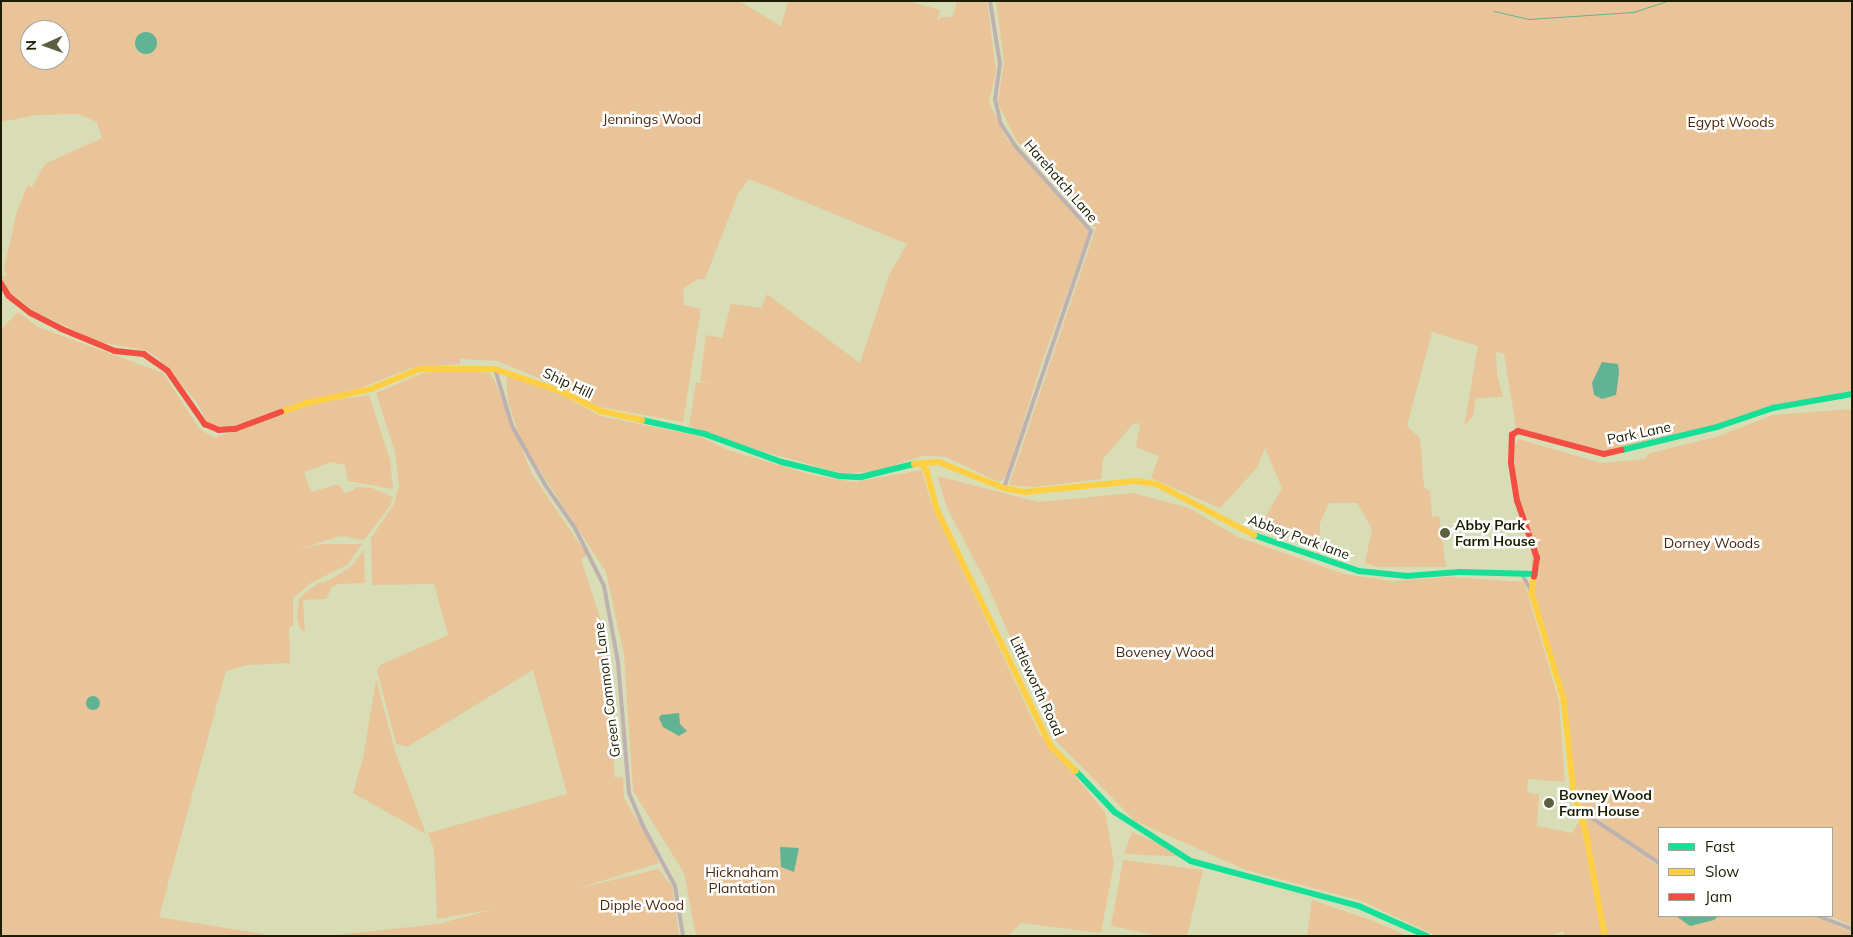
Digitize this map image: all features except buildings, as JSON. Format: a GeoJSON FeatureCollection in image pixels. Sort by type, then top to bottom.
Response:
{"type":"FeatureCollection","features":[{"type":"Feature","properties":{"kind":"street","name":"Harehatch Lane"},"geometry":{"type":"LineString","coordinates":[[990,1],[1000,64],[995,99],[1001,124],[1016,147],[1091,230],[1004,488]]}},
{"type":"Feature","properties":{"kind":"street","name":"Ship Hill"},"geometry":{"type":"LineString","coordinates":[[1,283],[9,296],[31,313],[62,329],[115,351],[144,354],[168,371],[205,424],[227,431],[307,403],[371,389],[420,369],[495,369],[563,392],[601,412],[705,434],[782,462],[839,476],[861,477],[922,464]]}},
{"type":"Feature","properties":{"kind":"street","name":"Green Common Lane"},"geometry":{"type":"LineString","coordinates":[[495,369],[512,426],[546,486],[575,528],[604,586],[618,662],[629,793],[642,826],[675,886],[683,936]]}},
{"type":"Feature","properties":{"kind":"street","name":"Park Lane"},"geometry":{"type":"LineString","coordinates":[[1535,574],[1537,558],[1517,502],[1511,462],[1510,445],[1514,432],[1604,454],[1717,427],[1773,408],[1852,394]]}},
{"type":"Feature","properties":{"kind":"street","name":"Abbey Park lane"},"geometry":{"type":"LineString","coordinates":[[922,464],[939,462],[1004,488],[1039,492],[1135,481],[1157,484],[1244,532],[1359,571],[1406,576],[1459,572],[1535,574]]}},
{"type":"Feature","properties":{"kind":"street","name":"Littleworth Road"},"geometry":{"type":"LineString","coordinates":[[922,464],[928,471],[937,509],[1050,746],[1115,812],[1191,861],[1359,906],[1427,936]]}},
{"type":"Feature","properties":{"kind":"street"},"geometry":{"type":"LineString","coordinates":[[1522,574],[1532,593],[1564,700],[1574,792],[1580,810],[1605,936]]}},
{"type":"Feature","properties":{"kind":"street"},"geometry":{"type":"LineString","coordinates":[[1532,593],[1535,574]]}},
{"type":"Feature","properties":{"kind":"street"},"geometry":{"type":"LineString","coordinates":[[1580,810],[1658,862]]}},
{"type":"Feature","properties":{"kind":"street"},"geometry":{"type":"LineString","coordinates":[[1821,917],[1852,929]]}},
{"type":"Feature","properties":{"kind":"green space","name":"Jennings Wood"},"geometry":{"type":"Polygon","coordinates":[[[1,1],[739,1],[781,26],[788,1],[908,1],[940,10],[937,22],[941,17],[953,17],[957,1],[987,1],[996,71],[989,102],[1006,138],[1089,232],[1041,365],[1006,477],[999,482],[946,457],[935,456],[922,456],[875,472],[840,473],[734,443],[689,426],[696,382],[715,384],[700,381],[706,335],[722,338],[731,304],[761,308],[767,294],[860,363],[889,275],[907,244],[749,179],[738,194],[705,279],[698,279],[683,289],[684,305],[701,309],[683,422],[595,406],[566,389],[497,361],[460,359],[460,364],[411,368],[361,388],[303,402],[226,428],[209,425],[196,401],[157,357],[145,350],[98,342],[34,311],[7,290],[1,275],[7,276],[4,268],[17,211],[28,185],[32,187],[45,164],[102,138],[97,122],[78,114],[36,115],[1,122],[1,1]]]}},
{"type":"Feature","properties":{"kind":"green space","name":"Egypt Woods"},"geometry":{"type":"Polygon","coordinates":[[[996,1],[1852,1],[1852,392],[1773,406],[1716,425],[1604,452],[1516,427],[1504,354],[1496,352],[1497,374],[1503,397],[1476,398],[1473,416],[1464,426],[1478,346],[1432,332],[1407,426],[1420,438],[1424,487],[1430,491],[1432,517],[1439,516],[1446,567],[1378,567],[1365,563],[1372,529],[1357,503],[1329,503],[1320,523],[1320,555],[1292,533],[1257,532],[1282,488],[1265,448],[1257,468],[1220,508],[1151,478],[1159,456],[1136,447],[1140,423],[1133,424],[1103,459],[1101,479],[1035,487],[1009,485],[1096,228],[1016,140],[998,103],[1004,62],[996,1]]]}},
{"type":"Feature","properties":{"kind":"green space"},"geometry":{"type":"Polygon","coordinates":[[[18,312],[38,327],[163,373],[199,428],[214,438],[316,403],[369,395],[390,460],[393,489],[348,481],[345,465],[331,462],[304,472],[311,492],[335,485],[340,485],[344,493],[355,490],[354,487],[372,488],[393,497],[390,506],[364,540],[340,536],[297,550],[321,544],[362,544],[347,565],[311,583],[293,598],[293,626],[289,627],[290,663],[248,665],[226,671],[159,917],[275,936],[1,936],[1,329],[18,312]]]}},
{"type":"Feature","properties":{"kind":"green space","name":"Dipple Wood"},"geometry":{"type":"Polygon","coordinates":[[[451,370],[489,373],[494,379],[532,474],[587,555],[581,559],[601,621],[615,778],[623,777],[624,798],[652,845],[659,863],[576,889],[658,869],[672,886],[679,936],[277,936],[336,935],[438,924],[494,909],[437,919],[434,850],[428,833],[567,794],[533,670],[407,747],[396,744],[377,670],[380,665],[448,635],[434,584],[372,585],[371,538],[394,504],[399,486],[395,452],[376,393],[423,373],[451,370]]]}},
{"type":"Feature","properties":{"kind":"green space","name":"Hicknaham Plantation"},"geometry":{"type":"Polygon","coordinates":[[[506,375],[560,394],[600,416],[699,436],[728,450],[812,475],[854,482],[922,470],[931,503],[1039,733],[1105,812],[1114,863],[1101,933],[1021,923],[1008,936],[696,936],[684,873],[633,791],[624,655],[606,572],[521,441],[508,401],[506,375]]]}},
{"type":"Feature","properties":{"kind":"green space","name":"Dorney Woods"},"geometry":{"type":"Polygon","coordinates":[[[1852,409],[1852,926],[1832,917],[1833,827],[1658,827],[1658,860],[1639,850],[1581,805],[1566,745],[1562,701],[1533,601],[1531,540],[1516,488],[1514,446],[1519,439],[1601,463],[1644,459],[1650,453],[1716,437],[1773,415],[1852,409]]]}},
{"type":"Feature","properties":{"kind":"green space","name":"Boveney Wood"},"geometry":{"type":"Polygon","coordinates":[[[937,476],[1038,502],[1133,493],[1189,508],[1238,537],[1344,574],[1391,581],[1450,577],[1524,582],[1559,701],[1565,782],[1528,779],[1527,792],[1539,795],[1537,826],[1572,833],[1580,820],[1603,936],[1565,936],[1563,931],[1550,936],[1437,936],[1362,901],[1246,870],[1135,821],[1055,740],[987,584],[948,510],[937,476]]]}},
{"type":"Feature","properties":{"kind":"green space"},"geometry":{"type":"Polygon","coordinates":[[[364,550],[365,583],[338,584],[332,587],[326,599],[303,600],[305,632],[301,630],[297,619],[299,598],[318,583],[326,582],[351,567],[364,550]]]}},
{"type":"Feature","properties":{"kind":"green space"},"geometry":{"type":"Polygon","coordinates":[[[376,679],[395,751],[426,834],[353,793],[363,758],[376,679]]]}},
{"type":"Feature","properties":{"kind":"green space"},"geometry":{"type":"Polygon","coordinates":[[[1587,816],[1658,866],[1658,917],[1814,917],[1852,932],[1852,936],[1607,936],[1585,819],[1587,816]]]}},
{"type":"Feature","properties":{"kind":"green space"},"geometry":{"type":"Polygon","coordinates":[[[1132,832],[1190,857],[1124,854],[1132,832]]]}},
{"type":"Feature","properties":{"kind":"green space"},"geometry":{"type":"Polygon","coordinates":[[[1123,860],[1203,870],[1187,936],[1160,936],[1111,926],[1123,860]]]}},
{"type":"Feature","properties":{"kind":"green space"},"geometry":{"type":"Polygon","coordinates":[[[1312,900],[1374,921],[1407,936],[1307,936],[1312,900]]]}},
{"type":"Feature","properties":{"kind":"shaded area"},"geometry":{"type":"Polygon","coordinates":[[[146,32],[154,35],[157,43],[154,51],[146,54],[138,51],[135,43],[138,35],[146,32]]]}},
{"type":"Feature","properties":{"kind":"shaded area"},"geometry":{"type":"Polygon","coordinates":[[[1602,362],[1618,364],[1619,373],[1616,395],[1602,399],[1594,395],[1592,383],[1602,362]]]}},
{"type":"Feature","properties":{"kind":"shaded area"},"geometry":{"type":"Polygon","coordinates":[[[90,696],[96,696],[100,703],[96,710],[90,710],[86,706],[86,700],[90,696]]]}},
{"type":"Feature","properties":{"kind":"shaded area"},"geometry":{"type":"Polygon","coordinates":[[[679,713],[680,724],[687,731],[679,736],[663,727],[659,718],[661,715],[679,713]]]}},
{"type":"Feature","properties":{"kind":"shaded area"},"geometry":{"type":"Polygon","coordinates":[[[780,847],[799,848],[794,872],[781,867],[780,847]]]}},
{"type":"Feature","properties":{"kind":"shaded area"},"geometry":{"type":"Polygon","coordinates":[[[1677,917],[1717,917],[1714,920],[1690,926],[1677,917]]]}},
{"type":"Feature","properties":{"kind":"waterway"},"geometry":{"type":"LineString","coordinates":[[1494,11],[1528,19],[1633,12],[1667,1]]}},
{"type":"Feature","properties":{"kind":"traffic: fast"},"geometry":{"type":"LineString","coordinates":[[1622,450],[1717,427],[1773,408],[1852,394]]}},
{"type":"Feature","properties":{"kind":"traffic: fast"},"geometry":{"type":"LineString","coordinates":[[642,420],[705,434],[782,462],[839,476],[861,477],[914,464]]}},
{"type":"Feature","properties":{"kind":"traffic: fast"},"geometry":{"type":"LineString","coordinates":[[1254,535],[1359,571],[1407,576],[1459,572],[1535,574]]}},
{"type":"Feature","properties":{"kind":"traffic: fast"},"geometry":{"type":"LineString","coordinates":[[1076,771],[1115,812],[1191,861],[1359,906],[1427,936]]}},
{"type":"Feature","properties":{"kind":"traffic: slow"},"geometry":{"type":"LineString","coordinates":[[281,412],[307,403],[371,389],[420,369],[495,369],[563,392],[601,411],[642,420]]}},
{"type":"Feature","properties":{"kind":"traffic: slow"},"geometry":{"type":"LineString","coordinates":[[914,464],[939,462],[1004,488],[1025,492],[1135,481],[1157,484],[1254,535]]}},
{"type":"Feature","properties":{"kind":"traffic: slow"},"geometry":{"type":"LineString","coordinates":[[922,464],[927,471],[937,509],[1051,746],[1076,771]]}},
{"type":"Feature","properties":{"kind":"traffic: slow"},"geometry":{"type":"LineString","coordinates":[[1534,577],[1532,593],[1564,700],[1574,792],[1586,832],[1605,936]]}},
{"type":"Feature","properties":{"kind":"traffic: jam"},"geometry":{"type":"LineString","coordinates":[[1,283],[9,296],[31,313],[62,329],[115,351],[144,354],[168,371],[205,424],[219,430],[235,429],[281,412]]}},
{"type":"Feature","properties":{"kind":"traffic: jam"},"geometry":{"type":"LineString","coordinates":[[1534,577],[1537,558],[1517,501],[1511,463],[1512,435],[1518,431],[1604,454],[1622,450]]}},
{"type":"Feature","properties":{"kind":"place","name":"Abby Park Farm House"},"geometry":{"type":"Point","coordinates":[1445,533]}},
{"type":"Feature","properties":{"kind":"place","name":"Bovney Wood Farm House"},"geometry":{"type":"Point","coordinates":[1549,803]}}]}
